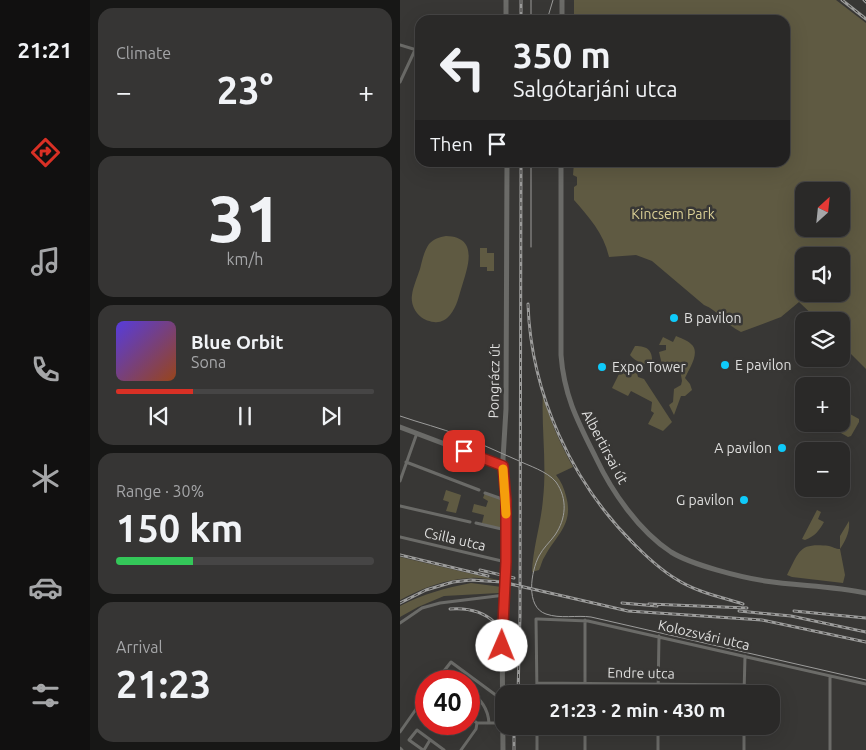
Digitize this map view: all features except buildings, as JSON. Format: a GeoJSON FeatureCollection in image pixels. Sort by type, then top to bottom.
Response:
{"type":"FeatureCollection","features":[{"type":"Feature","properties":{"kind":"street"},"geometry":{"type":"LineString","coordinates":[[506,0],[506,15]]}},
{"type":"Feature","properties":{"kind":"street"},"geometry":{"type":"LineString","coordinates":[[562,0],[562,15]]}},
{"type":"Feature","properties":{"kind":"street"},"geometry":{"type":"LineString","coordinates":[[400,45],[415,50],[400,82]]}},
{"type":"Feature","properties":{"kind":"street","name":"Pongrácz út"},"geometry":{"type":"LineString","coordinates":[[503,685],[502,629],[506,562],[506,500],[503,466],[506,409],[507,167]]}},
{"type":"Feature","properties":{"kind":"street","name":"Albertirsai út"},"geometry":{"type":"LineString","coordinates":[[561,167],[561,355],[564,379],[574,414],[610,485],[655,538],[670,551],[693,562],[755,579],[866,593]]}},
{"type":"Feature","properties":{"kind":"street"},"geometry":{"type":"LineString","coordinates":[[400,427],[503,466]]}},
{"type":"Feature","properties":{"kind":"street"},"geometry":{"type":"LineString","coordinates":[[400,481],[402,470],[417,433]]}},
{"type":"Feature","properties":{"kind":"street"},"geometry":{"type":"LineString","coordinates":[[406,462],[478,490]]}},
{"type":"Feature","properties":{"kind":"street"},"geometry":{"type":"LineString","coordinates":[[485,493],[506,500]]}},
{"type":"Feature","properties":{"kind":"street"},"geometry":{"type":"LineString","coordinates":[[400,506],[470,522]]}},
{"type":"Feature","properties":{"kind":"street"},"geometry":{"type":"LineString","coordinates":[[476,523],[506,530]]}},
{"type":"Feature","properties":{"kind":"street","name":"Csilla utca"},"geometry":{"type":"LineString","coordinates":[[400,537],[506,562]]}},
{"type":"Feature","properties":{"kind":"street"},"geometry":{"type":"LineString","coordinates":[[400,623],[422,608],[440,603],[505,595]]}},
{"type":"Feature","properties":{"kind":"street","name":"Kolozsvári utca"},"geometry":{"type":"LineString","coordinates":[[537,683],[536,620],[585,620],[866,684]]}},
{"type":"Feature","properties":{"kind":"street"},"geometry":{"type":"LineString","coordinates":[[585,620],[585,684]]}},
{"type":"Feature","properties":{"kind":"street"},"geometry":{"type":"LineString","coordinates":[[658,685],[659,636]]}},
{"type":"Feature","properties":{"kind":"street"},"geometry":{"type":"LineString","coordinates":[[744,685],[746,656]]}},
{"type":"Feature","properties":{"kind":"street"},"geometry":{"type":"LineString","coordinates":[[445,670],[451,662],[462,670]]}},
{"type":"Feature","properties":{"kind":"street"},"geometry":{"type":"LineString","coordinates":[[830,676],[830,750]]}},
{"type":"Feature","properties":{"kind":"street"},"geometry":{"type":"LineString","coordinates":[[480,683],[495,695]]}},
{"type":"Feature","properties":{"kind":"street","name":"Endre utca"},"geometry":{"type":"LineString","coordinates":[[537,683],[658,685]]}},
{"type":"Feature","properties":{"kind":"street"},"geometry":{"type":"LineString","coordinates":[[480,700],[488,712],[489,723]]}},
{"type":"Feature","properties":{"kind":"street"},"geometry":{"type":"LineString","coordinates":[[400,732],[415,711]]}},
{"type":"Feature","properties":{"kind":"street"},"geometry":{"type":"LineString","coordinates":[[480,723],[495,723]]}},
{"type":"Feature","properties":{"kind":"street"},"geometry":{"type":"LineString","coordinates":[[431,740],[423,750],[409,740],[417,730],[431,740],[444,750]]}},
{"type":"Feature","properties":{"kind":"street"},"geometry":{"type":"LineString","coordinates":[[461,750],[470,735]]}},
{"type":"Feature","properties":{"kind":"street","name":"Pongrácz út"},"geometry":{"type":"LineString","coordinates":[[503,735],[503,750]]}},
{"type":"Feature","properties":{"kind":"street"},"geometry":{"type":"LineString","coordinates":[[537,735],[537,750]]}},
{"type":"Feature","properties":{"kind":"street"},"geometry":{"type":"LineString","coordinates":[[585,735],[585,750]]}},
{"type":"Feature","properties":{"kind":"street"},"geometry":{"type":"LineString","coordinates":[[658,735],[658,750]]}},
{"type":"Feature","properties":{"kind":"street"},"geometry":{"type":"LineString","coordinates":[[744,735],[744,750]]}},
{"type":"Feature","properties":{"kind":"green space","name":"Kincsem Park"},"geometry":{"type":"Polygon","coordinates":[[[574,0],[836,0],[866,23],[866,369],[850,353],[850,312],[810,312],[799,302],[781,317],[741,332],[704,305],[652,261],[636,255],[609,257],[600,233],[574,200],[574,187],[577,185],[577,177],[573,175],[574,167],[790,167],[790,15],[574,15],[574,0]]]}},
{"type":"Feature","properties":{"kind":"green space"},"geometry":{"type":"Polygon","coordinates":[[[446,236],[463,241],[469,254],[468,262],[458,301],[445,320],[434,322],[424,319],[417,313],[414,309],[412,295],[427,247],[435,240],[446,236]]]}},
{"type":"Feature","properties":{"kind":"green space"},"geometry":{"type":"Polygon","coordinates":[[[480,248],[487,248],[487,253],[494,253],[494,271],[487,271],[487,267],[480,267],[480,248]]]}},
{"type":"Feature","properties":{"kind":"green space"},"geometry":{"type":"Polygon","coordinates":[[[676,336],[686,340],[694,347],[695,356],[685,378],[692,390],[685,396],[681,396],[674,415],[669,405],[673,402],[674,389],[681,385],[680,369],[677,368],[671,373],[664,373],[659,352],[666,350],[666,345],[659,345],[663,337],[673,342],[676,336]]]}},
{"type":"Feature","properties":{"kind":"green space"},"geometry":{"type":"Polygon","coordinates":[[[635,346],[644,347],[650,351],[652,366],[640,362],[630,355],[635,346]]]}},
{"type":"Feature","properties":{"kind":"green space"},"geometry":{"type":"Polygon","coordinates":[[[624,364],[637,373],[638,377],[644,379],[672,422],[663,431],[648,424],[654,413],[651,411],[652,402],[631,391],[628,396],[612,388],[624,364]]]}},
{"type":"Feature","properties":{"kind":"green space"},"geometry":{"type":"Polygon","coordinates":[[[543,391],[555,430],[573,467],[556,475],[566,496],[568,514],[566,521],[539,570],[532,572],[544,486],[543,391]]]}},
{"type":"Feature","properties":{"kind":"green space"},"geometry":{"type":"Polygon","coordinates":[[[850,414],[859,419],[859,422],[851,436],[848,437],[839,432],[850,432],[850,414]]]}},
{"type":"Feature","properties":{"kind":"green space"},"geometry":{"type":"Polygon","coordinates":[[[446,490],[461,495],[456,513],[446,511],[449,502],[443,500],[446,490]]]}},
{"type":"Feature","properties":{"kind":"green space"},"geometry":{"type":"Polygon","coordinates":[[[485,493],[502,499],[502,529],[482,523],[484,515],[472,512],[474,504],[486,507],[488,501],[483,498],[485,493]]]}},
{"type":"Feature","properties":{"kind":"green space"},"geometry":{"type":"Polygon","coordinates":[[[817,510],[821,512],[818,519],[824,522],[814,535],[805,540],[802,539],[817,510]]]}},
{"type":"Feature","properties":{"kind":"green space"},"geometry":{"type":"Polygon","coordinates":[[[849,521],[847,536],[840,549],[840,536],[849,521]]]}},
{"type":"Feature","properties":{"kind":"green space"},"geometry":{"type":"Polygon","coordinates":[[[819,545],[840,549],[845,575],[843,583],[787,575],[798,554],[806,547],[819,545]]]}},
{"type":"Feature","properties":{"kind":"green space"},"geometry":{"type":"Polygon","coordinates":[[[400,557],[502,581],[483,578],[452,580],[426,588],[400,600],[400,557]]]}},
{"type":"Feature","properties":{"kind":"green space"},"geometry":{"type":"Polygon","coordinates":[[[471,583],[502,587],[499,593],[444,596],[400,617],[400,606],[434,592],[471,583]]]}},
{"type":"Feature","properties":{"kind":"tram line"},"geometry":{"type":"LineString","coordinates":[[531,0],[531,15]]}},
{"type":"Feature","properties":{"kind":"tram line"},"geometry":{"type":"LineString","coordinates":[[548,15],[553,0]]}},
{"type":"Feature","properties":{"kind":"tram line"},"geometry":{"type":"LineString","coordinates":[[531,167],[531,247]]}},
{"type":"Feature","properties":{"kind":"tram line"},"geometry":{"type":"LineString","coordinates":[[400,416],[446,430],[475,442],[538,469],[556,482],[564,502],[563,516],[559,529],[539,556],[532,579],[532,597],[539,610],[546,614],[591,617],[866,680]]}},
{"type":"Feature","properties":{"kind":"railway"},"geometry":{"type":"LineString","coordinates":[[521,0],[521,15]]}},
{"type":"Feature","properties":{"kind":"railway"},"geometry":{"type":"LineString","coordinates":[[842,0],[866,19]]}},
{"type":"Feature","properties":{"kind":"railway"},"geometry":{"type":"LineString","coordinates":[[518,685],[521,167]]}},
{"type":"Feature","properties":{"kind":"railway"},"geometry":{"type":"LineString","coordinates":[[528,304],[531,338],[537,371],[547,403],[559,435],[574,465],[592,494],[612,521],[665,572],[709,594],[743,604]]}},
{"type":"Feature","properties":{"kind":"railway"},"geometry":{"type":"LineString","coordinates":[[400,555],[488,576]]}},
{"type":"Feature","properties":{"kind":"railway"},"geometry":{"type":"LineString","coordinates":[[480,570],[514,578]]}},
{"type":"Feature","properties":{"kind":"railway"},"geometry":{"type":"LineString","coordinates":[[400,603],[426,590],[453,582],[471,580],[502,582],[628,611],[762,620],[866,642]]}},
{"type":"Feature","properties":{"kind":"railway"},"geometry":{"type":"LineString","coordinates":[[622,603],[657,606]]}},
{"type":"Feature","properties":{"kind":"railway"},"geometry":{"type":"LineString","coordinates":[[649,604],[747,608]]}},
{"type":"Feature","properties":{"kind":"railway"},"geometry":{"type":"LineString","coordinates":[[450,609],[476,611],[495,622],[507,641],[511,653],[512,666]]}},
{"type":"Feature","properties":{"kind":"railway"},"geometry":{"type":"LineString","coordinates":[[739,611],[791,616],[866,632]]}},
{"type":"Feature","properties":{"kind":"railway"},"geometry":{"type":"LineString","coordinates":[[794,611],[866,618]]}},
{"type":"Feature","properties":{"kind":"railway"},"geometry":{"type":"LineString","coordinates":[[514,735],[514,750]]}},
{"type":"Feature","properties":{"kind":"slow traffic"},"geometry":{"type":"LineString","coordinates":[[503,469],[506,514]]}},
{"type":"Feature","properties":{"kind":"place","name":"B pavilon"},"geometry":{"type":"Point","coordinates":[674,318]}},
{"type":"Feature","properties":{"kind":"place","name":"E pavilon"},"geometry":{"type":"Point","coordinates":[725,365]}},
{"type":"Feature","properties":{"kind":"place","name":"Expo Tower"},"geometry":{"type":"Point","coordinates":[602,367]}},
{"type":"Feature","properties":{"kind":"place","name":"A pavilon"},"geometry":{"type":"Point","coordinates":[782,448]}},
{"type":"Feature","properties":{"kind":"place","name":"G pavilon"},"geometry":{"type":"Point","coordinates":[744,500]}},
{"type":"Feature","properties":{"kind":"route"},"geometry":{"type":"LineString","coordinates":[[464,451],[503,466],[506,500],[506,562],[502,646]]}}]}
